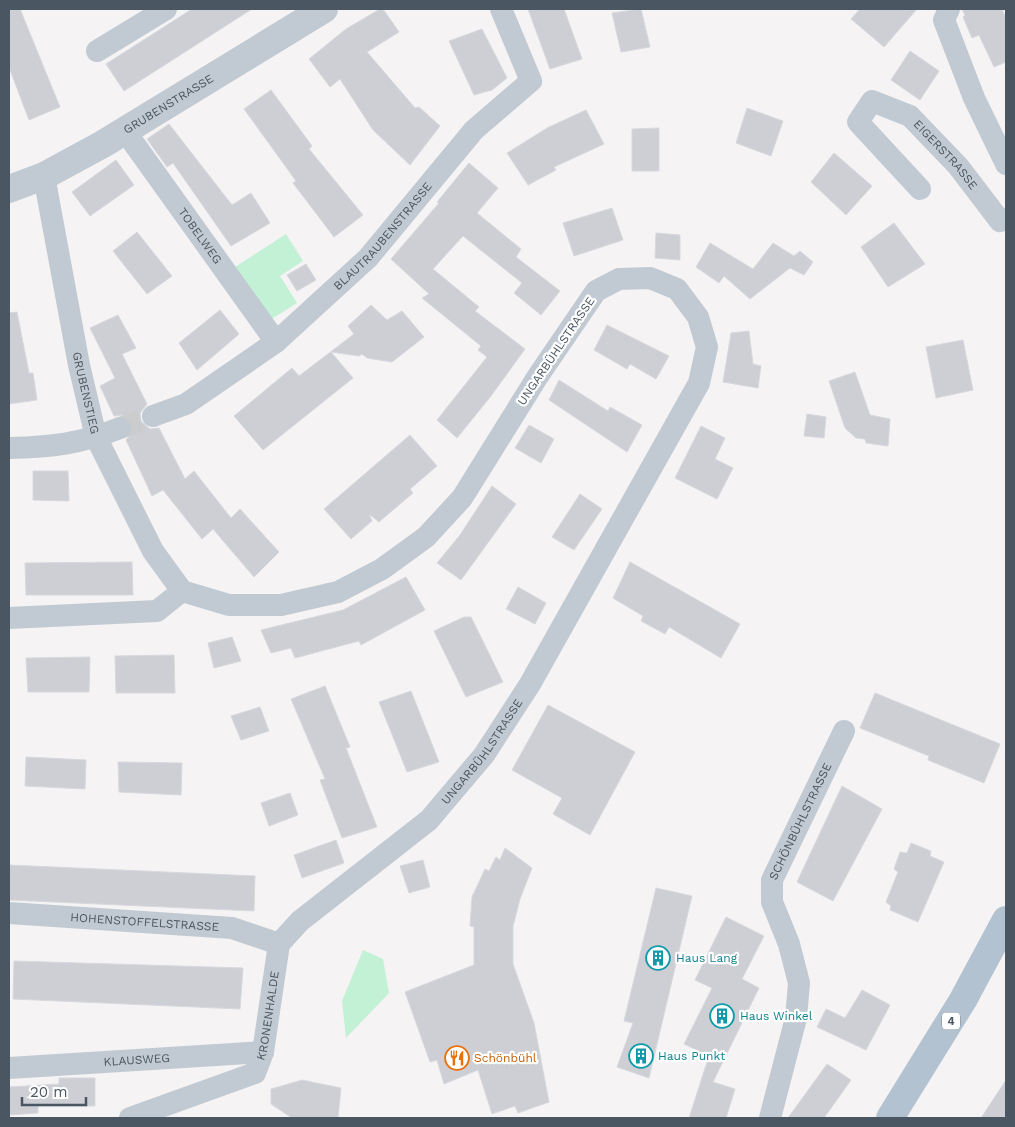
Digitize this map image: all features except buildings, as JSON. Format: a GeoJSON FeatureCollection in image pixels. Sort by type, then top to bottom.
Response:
{"type":"FeatureCollection","features":[{"type":"Feature","properties":{"kind":"main road","name":"4"},"geometry":{"type":"LineString","coordinates":[[890,1118],[963,1000],[1006,920]]}},
{"type":"Feature","properties":{"kind":"street"},"geometry":{"type":"LineString","coordinates":[[97,51],[166,9]]}},
{"type":"Feature","properties":{"kind":"street","name":"GRUBENSTRASSE"},"geometry":{"type":"LineString","coordinates":[[9,189],[44,176],[125,131],[324,9]]}},
{"type":"Feature","properties":{"kind":"street","name":"BLAUTRAUBENSTRASSE"},"geometry":{"type":"LineString","coordinates":[[153,416],[186,404],[276,342],[368,258],[474,130],[531,81],[501,9]]}},
{"type":"Feature","properties":{"kind":"street"},"geometry":{"type":"LineString","coordinates":[[949,9],[944,20],[974,98],[1006,164]]}},
{"type":"Feature","properties":{"kind":"street","name":"EIGERSTRASSE"},"geometry":{"type":"LineString","coordinates":[[920,189],[858,122],[872,101],[910,116],[958,166],[1000,221],[1006,219]]}},
{"type":"Feature","properties":{"kind":"street","name":"TOBELWEG"},"geometry":{"type":"LineString","coordinates":[[125,131],[276,342]]}},
{"type":"Feature","properties":{"kind":"street","name":"GRUBENSTIEG"},"geometry":{"type":"LineString","coordinates":[[44,176],[79,365],[96,437],[152,551],[182,591]]}},
{"type":"Feature","properties":{"kind":"street","name":"UNGARBÜHLSTRASSE"},"geometry":{"type":"LineString","coordinates":[[182,591],[229,605],[281,605],[338,592],[382,569],[426,538],[462,498],[538,376],[596,291],[619,279],[650,278],[677,289],[698,317],[707,347],[700,383],[530,684],[484,755],[429,820],[300,921],[279,944]]}},
{"type":"Feature","properties":{"kind":"street"},"geometry":{"type":"LineString","coordinates":[[9,448],[58,446],[96,437],[120,428]]}},
{"type":"Feature","properties":{"kind":"street"},"geometry":{"type":"LineString","coordinates":[[9,618],[157,611],[182,591]]}},
{"type":"Feature","properties":{"kind":"street","name":"SCHÖNBÜHLSTRASSE"},"geometry":{"type":"LineString","coordinates":[[770,1118],[796,1018],[799,983],[789,944],[772,902],[772,880],[844,731]]}},
{"type":"Feature","properties":{"kind":"street","name":"HOHENSTOFFELSTRASSE"},"geometry":{"type":"LineString","coordinates":[[9,913],[232,928],[279,944]]}},
{"type":"Feature","properties":{"kind":"street","name":"KRONENHALDE"},"geometry":{"type":"LineString","coordinates":[[130,1118],[255,1073],[263,1052],[279,944]]}},
{"type":"Feature","properties":{"kind":"street","name":"KLAUSWEG"},"geometry":{"type":"LineString","coordinates":[[9,1068],[263,1052]]}},
{"type":"Feature","properties":{"kind":"green space"},"geometry":{"type":"Polygon","coordinates":[[[286,234],[303,261],[280,276],[297,303],[270,320],[235,267],[286,234]]]}},
{"type":"Feature","properties":{"kind":"green space"},"geometry":{"type":"Polygon","coordinates":[[[363,950],[383,959],[389,993],[346,1038],[342,1001],[363,950]]]}},
{"type":"Feature","properties":{"kind":"tunnel"},"geometry":{"type":"LineString","coordinates":[[120,428],[153,416]]}},
{"type":"Feature","properties":{"kind":"place","name":"Haus Lang"},"geometry":{"type":"Point","coordinates":[658,958]}},
{"type":"Feature","properties":{"kind":"place","name":"Haus Winkel"},"geometry":{"type":"Point","coordinates":[722,1016]}},
{"type":"Feature","properties":{"kind":"place","name":"Haus Punkt"},"geometry":{"type":"Point","coordinates":[641,1056]}},
{"type":"Feature","properties":{"kind":"place","name":"Schönbühl"},"geometry":{"type":"Point","coordinates":[457,1058]}}]}
